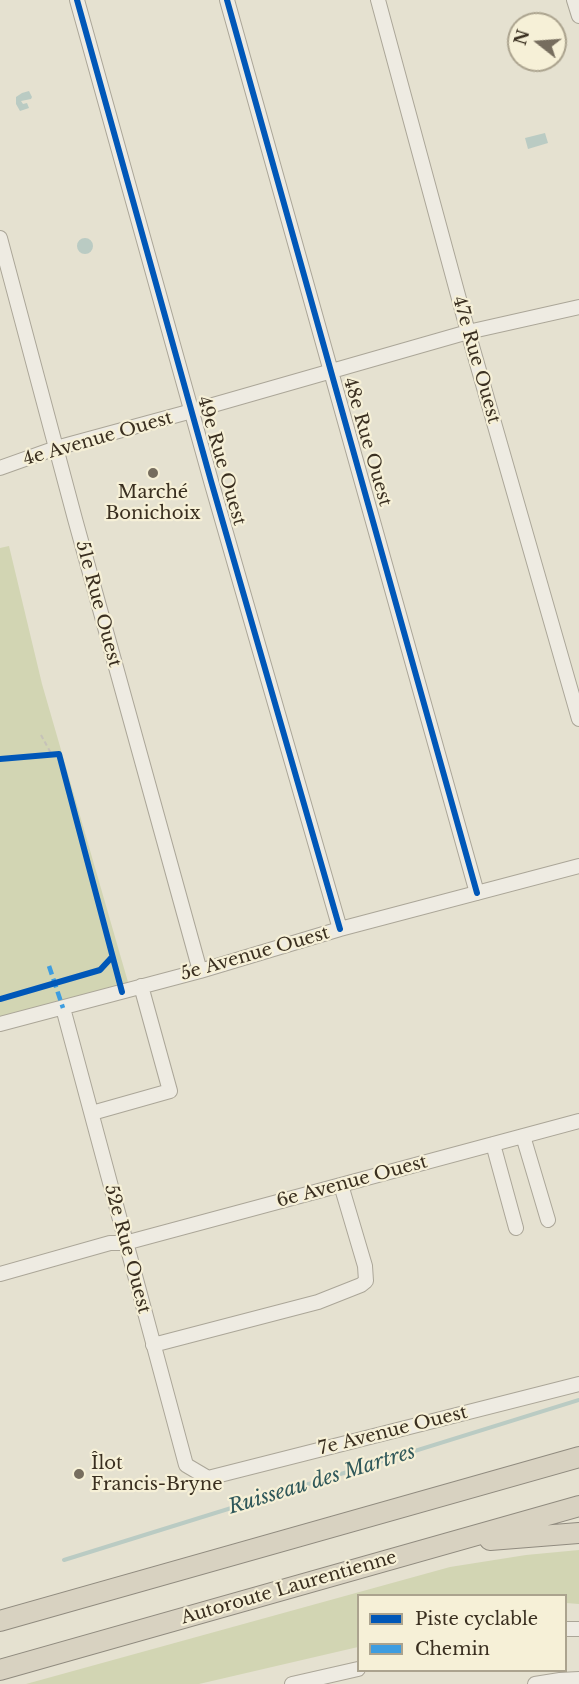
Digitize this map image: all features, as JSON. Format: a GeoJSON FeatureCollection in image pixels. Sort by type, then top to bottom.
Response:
{"type":"FeatureCollection","features":[{"type":"Feature","properties":{"kind":"highway"},"geometry":{"type":"LineString","coordinates":[[552,1464],[579,1450]]}},
{"type":"Feature","properties":{"kind":"highway"},"geometry":{"type":"LineString","coordinates":[[0,1621],[579,1457]]}},
{"type":"Feature","properties":{"kind":"highway","name":"Autoroute Laurentienne"},"geometry":{"type":"LineString","coordinates":[[0,1670],[579,1506]]}},
{"type":"Feature","properties":{"kind":"highway"},"geometry":{"type":"LineString","coordinates":[[445,1544],[579,1533]]}},
{"type":"Feature","properties":{"kind":"street","name":"49e Rue Ouest"},"geometry":{"type":"LineString","coordinates":[[77,0],[340,929]]}},
{"type":"Feature","properties":{"kind":"street","name":"48e Rue Ouest"},"geometry":{"type":"LineString","coordinates":[[227,0],[477,893]]}},
{"type":"Feature","properties":{"kind":"street","name":"47e Rue Ouest"},"geometry":{"type":"LineString","coordinates":[[378,0],[468,332],[579,719]]}},
{"type":"Feature","properties":{"kind":"street"},"geometry":{"type":"LineString","coordinates":[[574,0],[579,16]]}},
{"type":"Feature","properties":{"kind":"street","name":"51e Rue Ouest"},"geometry":{"type":"LineString","coordinates":[[0,238],[200,971]]}},
{"type":"Feature","properties":{"kind":"street","name":"4e Avenue Ouest"},"geometry":{"type":"LineString","coordinates":[[0,468],[56,448],[331,370],[468,332],[579,307]]}},
{"type":"Feature","properties":{"kind":"street","name":"5e Avenue Ouest"},"geometry":{"type":"LineString","coordinates":[[0,1024],[200,971],[340,929],[579,866]]}},
{"type":"Feature","properties":{"kind":"street"},"geometry":{"type":"LineString","coordinates":[[92,1113],[170,1091],[141,986]]}},
{"type":"Feature","properties":{"kind":"street","name":"52e Rue Ouest"},"geometry":{"type":"LineString","coordinates":[[63,1008],[186,1465],[208,1478]]}},
{"type":"Feature","properties":{"kind":"street","name":"6e Avenue Ouest"},"geometry":{"type":"LineString","coordinates":[[0,1274],[110,1244],[125,1243],[579,1121]]}},
{"type":"Feature","properties":{"kind":"street"},"geometry":{"type":"LineString","coordinates":[[523,1136],[548,1220]]}},
{"type":"Feature","properties":{"kind":"street"},"geometry":{"type":"LineString","coordinates":[[493,1144],[516,1228]]}},
{"type":"Feature","properties":{"kind":"street"},"geometry":{"type":"LineString","coordinates":[[153,1345],[318,1302],[361,1286],[366,1281],[365,1266],[342,1185]]}},
{"type":"Feature","properties":{"kind":"street","name":"7e Avenue Ouest"},"geometry":{"type":"LineString","coordinates":[[208,1478],[579,1384]]}},
{"type":"Feature","properties":{"kind":"street"},"geometry":{"type":"LineString","coordinates":[[292,1684],[329,1680],[357,1669]]}},
{"type":"Feature","properties":{"kind":"street"},"geometry":{"type":"LineString","coordinates":[[535,1684],[579,1679]]}},
{"type":"Feature","properties":{"kind":"path"},"geometry":{"type":"LineString","coordinates":[[41,735],[52,755]]}},
{"type":"Feature","properties":{"kind":"green space"},"geometry":{"type":"Polygon","coordinates":[[[9,546],[42,684],[130,989],[0,1024],[0,548],[9,546]]]}},
{"type":"Feature","properties":{"kind":"green space"},"geometry":{"type":"Polygon","coordinates":[[[579,1550],[579,1604],[567,1603],[567,1594],[357,1594],[357,1647],[199,1684],[26,1684],[450,1567],[526,1555],[579,1550]]]}},
{"type":"Feature","properties":{"kind":"shaded area"},"geometry":{"type":"Polygon","coordinates":[[[29,91],[31,99],[21,101],[23,104],[27,103],[29,108],[20,111],[16,104],[16,97],[29,91]]]}},
{"type":"Feature","properties":{"kind":"shaded area"},"geometry":{"type":"Polygon","coordinates":[[[545,133],[548,143],[528,149],[525,138],[545,133]]]}},
{"type":"Feature","properties":{"kind":"shaded area"},"geometry":{"type":"Polygon","coordinates":[[[82,238],[88,238],[93,246],[91,252],[82,254],[77,249],[77,243],[82,238]]]}},
{"type":"Feature","properties":{"kind":"waterway","name":"Ruisseau des Martres"},"geometry":{"type":"LineString","coordinates":[[64,1560],[579,1400]]}},
{"type":"Feature","properties":{"kind":"marked path"},"geometry":{"type":"LineString","coordinates":[[49,966],[63,1008]]}},
{"type":"Feature","properties":{"kind":"cycle path"},"geometry":{"type":"LineString","coordinates":[[77,0],[211,481],[340,929]]}},
{"type":"Feature","properties":{"kind":"cycle path"},"geometry":{"type":"LineString","coordinates":[[227,0],[477,893]]}},
{"type":"Feature","properties":{"kind":"cycle path"},"geometry":{"type":"LineString","coordinates":[[0,759],[59,754],[122,992]]}},
{"type":"Feature","properties":{"kind":"cycle path"},"geometry":{"type":"LineString","coordinates":[[0,999],[100,970],[112,957]]}},
{"type":"Feature","properties":{"kind":"place","name":"Marché Bonichoix"},"geometry":{"type":"Point","coordinates":[153,473]}},
{"type":"Feature","properties":{"kind":"place","name":"Îlot Francis-Bryne"},"geometry":{"type":"Point","coordinates":[79,1474]}}]}
